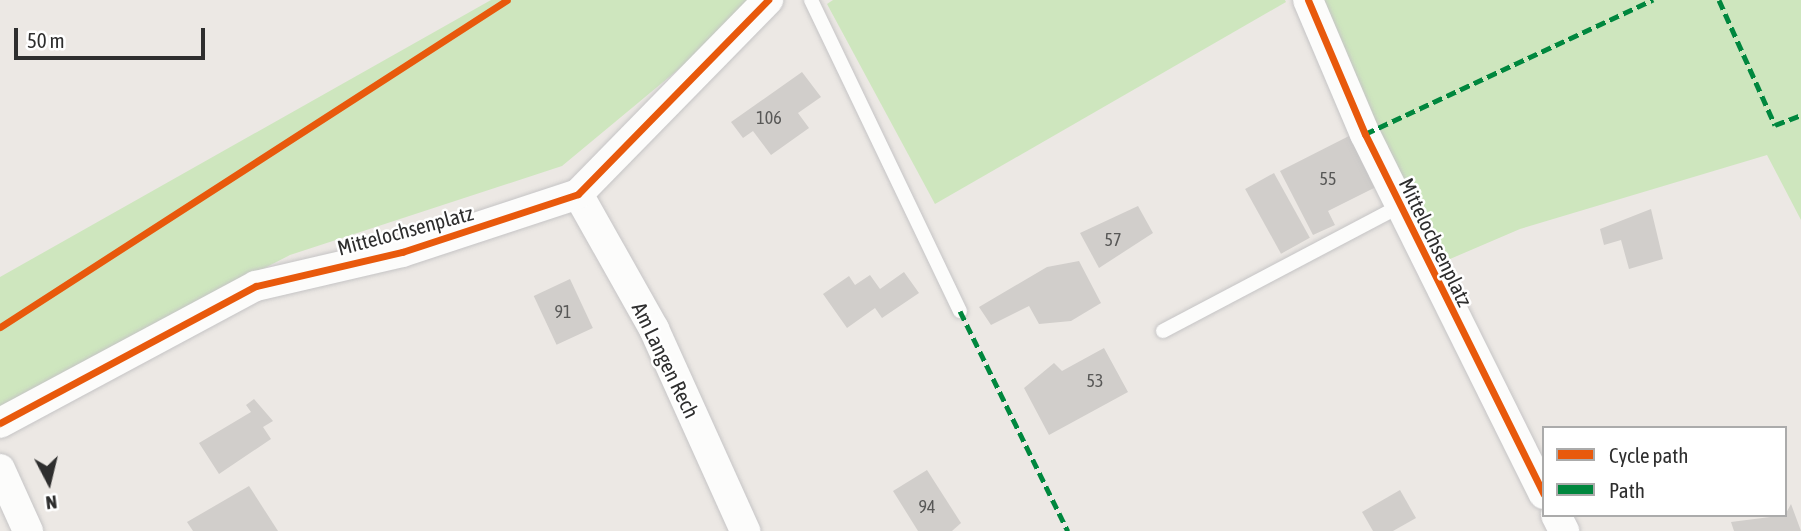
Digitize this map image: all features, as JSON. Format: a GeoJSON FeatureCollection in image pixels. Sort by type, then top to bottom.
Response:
{"type":"FeatureCollection","features":[{"type":"Feature","properties":{"kind":"street","name":"Mittelochsenplatz"},"geometry":{"type":"LineString","coordinates":[[0,423],[256,286],[402,252],[578,194],[768,0]]}},
{"type":"Feature","properties":{"kind":"street","name":"Mittelochsenplatz"},"geometry":{"type":"LineString","coordinates":[[1308,0],[1400,206],[1542,490]]}},
{"type":"Feature","properties":{"kind":"street","name":"Am Langen Rech"},"geometry":{"type":"LineString","coordinates":[[578,194],[654,329],[745,531]]}},
{"type":"Feature","properties":{"kind":"street"},"geometry":{"type":"LineString","coordinates":[[0,469],[28,531]]}},
{"type":"Feature","properties":{"kind":"lane"},"geometry":{"type":"LineString","coordinates":[[811,0],[960,311]]}},
{"type":"Feature","properties":{"kind":"lane"},"geometry":{"type":"LineString","coordinates":[[1163,331],[1400,206]]}},
{"type":"Feature","properties":{"kind":"green space"},"geometry":{"type":"Polygon","coordinates":[[[491,0],[762,0],[562,166],[290,255],[169,317],[0,421],[0,277],[491,0]]]}},
{"type":"Feature","properties":{"kind":"green space"},"geometry":{"type":"Polygon","coordinates":[[[833,0],[1286,2],[935,204],[827,4],[833,0]]]}},
{"type":"Feature","properties":{"kind":"green space"},"geometry":{"type":"Polygon","coordinates":[[[1314,0],[1801,0],[1801,220],[1767,155],[1520,229],[1436,265],[1314,0]]]}},
{"type":"Feature","properties":{"kind":"building"},"geometry":{"type":"Polygon","coordinates":[[[802,72],[821,97],[798,113],[809,128],[771,155],[753,131],[743,138],[731,122],[802,72]]]}},
{"type":"Feature","properties":{"kind":"building"},"geometry":{"type":"Polygon","coordinates":[[[1349,136],[1376,187],[1328,211],[1335,225],[1313,235],[1280,171],[1349,136]]]}},
{"type":"Feature","properties":{"kind":"building"},"geometry":{"type":"Polygon","coordinates":[[[1274,173],[1310,238],[1281,254],[1245,189],[1274,173]]]}},
{"type":"Feature","properties":{"kind":"building"},"geometry":{"type":"Polygon","coordinates":[[[1138,206],[1153,233],[1099,268],[1080,233],[1138,206]]]}},
{"type":"Feature","properties":{"kind":"building"},"geometry":{"type":"Polygon","coordinates":[[[1651,209],[1663,259],[1629,269],[1621,240],[1604,245],[1600,229],[1651,209]]]}},
{"type":"Feature","properties":{"kind":"building"},"geometry":{"type":"Polygon","coordinates":[[[1079,261],[1101,303],[1071,321],[1039,324],[1029,306],[991,325],[979,307],[1047,267],[1079,261]]]}},
{"type":"Feature","properties":{"kind":"building"},"geometry":{"type":"Polygon","coordinates":[[[904,272],[919,293],[882,318],[875,308],[847,328],[823,294],[849,276],[855,285],[870,275],[880,289],[904,272]]]}},
{"type":"Feature","properties":{"kind":"building"},"geometry":{"type":"Polygon","coordinates":[[[570,279],[593,328],[557,345],[534,296],[570,279]]]}},
{"type":"Feature","properties":{"kind":"building"},"geometry":{"type":"Polygon","coordinates":[[[1104,348],[1128,392],[1049,435],[1024,388],[1054,363],[1062,371],[1104,348]]]}},
{"type":"Feature","properties":{"kind":"building"},"geometry":{"type":"Polygon","coordinates":[[[254,399],[273,421],[263,427],[271,439],[219,474],[199,443],[251,412],[246,405],[254,399]]]}},
{"type":"Feature","properties":{"kind":"building"},"geometry":{"type":"Polygon","coordinates":[[[927,470],[961,523],[952,531],[918,531],[893,491],[927,470]]]}},
{"type":"Feature","properties":{"kind":"building"},"geometry":{"type":"Polygon","coordinates":[[[249,486],[278,531],[193,531],[187,522],[249,486]]]}},
{"type":"Feature","properties":{"kind":"building"},"geometry":{"type":"Polygon","coordinates":[[[1400,490],[1416,518],[1393,531],[1373,531],[1362,512],[1400,490]]]}},
{"type":"Feature","properties":{"kind":"building"},"geometry":{"type":"Polygon","coordinates":[[[1791,504],[1801,531],[1734,531],[1731,522],[1787,517],[1791,504]]]}},
{"type":"Feature","properties":{"kind":"marked path"},"geometry":{"type":"LineString","coordinates":[[1365,134],[1653,0]]}},
{"type":"Feature","properties":{"kind":"marked path"},"geometry":{"type":"LineString","coordinates":[[1719,0],[1775,125],[1801,115]]}},
{"type":"Feature","properties":{"kind":"marked path"},"geometry":{"type":"LineString","coordinates":[[960,311],[1068,531]]}},
{"type":"Feature","properties":{"kind":"cycle path"},"geometry":{"type":"LineString","coordinates":[[0,327],[507,0]]}},
{"type":"Feature","properties":{"kind":"cycle path"},"geometry":{"type":"LineString","coordinates":[[0,423],[256,286],[402,252],[578,194],[768,0]]}},
{"type":"Feature","properties":{"kind":"cycle path"},"geometry":{"type":"LineString","coordinates":[[1308,0],[1365,134],[1542,490]]}}]}
